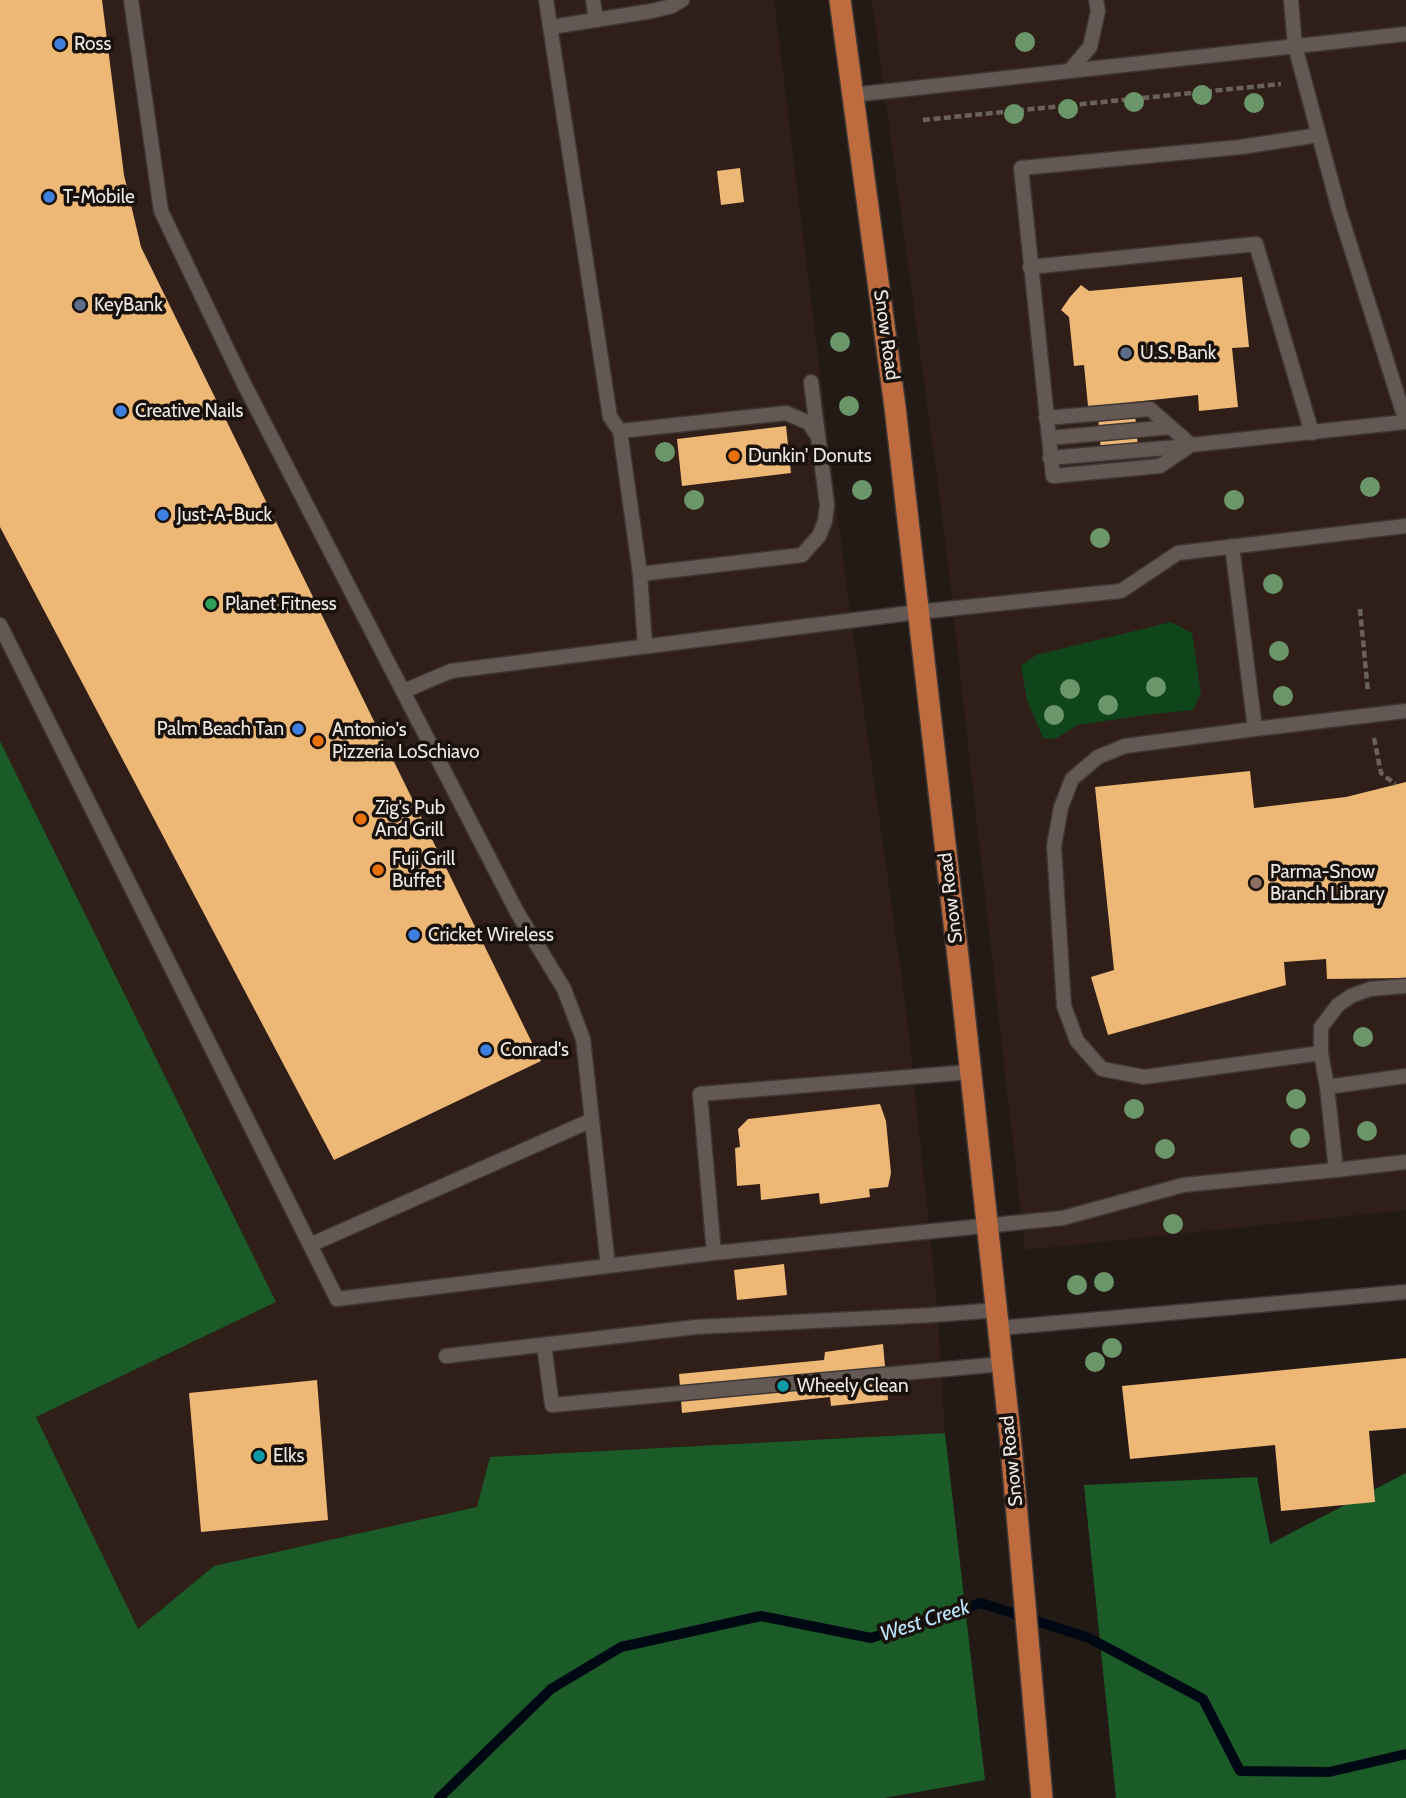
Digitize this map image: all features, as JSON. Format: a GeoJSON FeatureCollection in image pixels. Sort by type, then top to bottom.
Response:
{"type":"FeatureCollection","features":[{"type":"Feature","properties":{"kind":"main road","name":"Snow Road"},"geometry":{"type":"LineString","coordinates":[[840,0],[895,407],[988,1227],[1010,1435],[1042,1798]]}},
{"type":"Feature","properties":{"kind":"lane"},"geometry":{"type":"LineString","coordinates":[[131,0],[161,211],[243,382],[517,912],[564,989],[583,1039],[608,1266]]}},
{"type":"Feature","properties":{"kind":"lane"},"geometry":{"type":"LineString","coordinates":[[547,0],[610,417],[620,431],[640,574],[645,646]]}},
{"type":"Feature","properties":{"kind":"lane"},"geometry":{"type":"LineString","coordinates":[[593,0],[596,20]]}},
{"type":"Feature","properties":{"kind":"lane"},"geometry":{"type":"LineString","coordinates":[[551,27],[672,6],[682,0]]}},
{"type":"Feature","properties":{"kind":"lane"},"geometry":{"type":"LineString","coordinates":[[1071,69],[1090,47],[1098,10],[1097,0]]}},
{"type":"Feature","properties":{"kind":"lane"},"geometry":{"type":"LineString","coordinates":[[1291,0],[1295,46],[1305,82],[1339,210],[1405,422],[1191,445],[1160,466],[1053,476],[1021,168],[1241,147],[1319,135]]}},
{"type":"Feature","properties":{"kind":"lane"},"geometry":{"type":"LineString","coordinates":[[852,95],[1406,34]]}},
{"type":"Feature","properties":{"kind":"lane"},"geometry":{"type":"LineString","coordinates":[[1030,267],[1256,244],[1311,433]]}},
{"type":"Feature","properties":{"kind":"lane"},"geometry":{"type":"LineString","coordinates":[[640,574],[802,555],[819,536],[827,505],[811,382]]}},
{"type":"Feature","properties":{"kind":"lane"},"geometry":{"type":"LineString","coordinates":[[1046,418],[1150,409],[1191,445]]}},
{"type":"Feature","properties":{"kind":"lane"},"geometry":{"type":"LineString","coordinates":[[620,431],[786,413],[809,423],[818,436]]}},
{"type":"Feature","properties":{"kind":"lane"},"geometry":{"type":"LineString","coordinates":[[1049,438],[1171,427]]}},
{"type":"Feature","properties":{"kind":"lane"},"geometry":{"type":"LineString","coordinates":[[404,691],[451,671],[918,612],[1121,591],[1178,553],[1406,526]]}},
{"type":"Feature","properties":{"kind":"lane"},"geometry":{"type":"LineString","coordinates":[[1232,546],[1255,729]]}},
{"type":"Feature","properties":{"kind":"lane"},"geometry":{"type":"LineString","coordinates":[[0,625],[337,1299],[714,1253],[1063,1218],[1183,1185],[1406,1162]]}},
{"type":"Feature","properties":{"kind":"lane"},"geometry":{"type":"LineString","coordinates":[[1321,1053],[1144,1077],[1102,1069],[1076,1041],[1064,1006],[1054,846],[1060,807],[1072,779],[1098,757],[1125,746],[1406,711]]}},
{"type":"Feature","properties":{"kind":"lane"},"geometry":{"type":"LineString","coordinates":[[1336,1170],[1321,1053],[1321,1027],[1338,1005],[1351,996],[1370,989],[1406,986]]}},
{"type":"Feature","properties":{"kind":"lane"},"geometry":{"type":"LineString","coordinates":[[714,1253],[700,1094],[970,1072]]}},
{"type":"Feature","properties":{"kind":"lane"},"geometry":{"type":"LineString","coordinates":[[1327,1087],[1406,1076]]}},
{"type":"Feature","properties":{"kind":"lane"},"geometry":{"type":"LineString","coordinates":[[310,1245],[592,1120]]}},
{"type":"Feature","properties":{"kind":"lane"},"geometry":{"type":"LineString","coordinates":[[446,1356],[696,1327],[932,1315],[998,1319],[1406,1292]]}},
{"type":"Feature","properties":{"kind":"lane"},"geometry":{"type":"LineString","coordinates":[[544,1345],[552,1405],[1002,1364]]}},
{"type":"Feature","properties":{"kind":"path"},"geometry":{"type":"LineString","coordinates":[[923,120],[1305,82]]}},
{"type":"Feature","properties":{"kind":"shaded area"},"geometry":{"type":"Polygon","coordinates":[[[0,0],[774,0],[847,590],[906,1008],[937,1302],[947,1470],[138,1630],[36,1417],[276,1302],[0,741],[0,0]]]}},
{"type":"Feature","properties":{"kind":"shaded area"},"geometry":{"type":"Polygon","coordinates":[[[872,0],[1406,0],[1406,1210],[1025,1250],[942,513],[872,0]]]}},
{"type":"Feature","properties":{"kind":"green space"},"geometry":{"type":"Polygon","coordinates":[[[1171,622],[1192,633],[1201,693],[1193,710],[1078,725],[1055,739],[1043,738],[1027,700],[1021,666],[1036,655],[1171,622]]]}},
{"type":"Feature","properties":{"kind":"green space"},"geometry":{"type":"Polygon","coordinates":[[[0,741],[276,1302],[36,1417],[138,1629],[214,1566],[477,1507],[490,1457],[945,1433],[985,1780],[884,1798],[0,1798],[0,741]]]}},
{"type":"Feature","properties":{"kind":"green space"},"geometry":{"type":"Polygon","coordinates":[[[1406,1473],[1406,1798],[1116,1798],[1084,1485],[1257,1477],[1270,1544],[1406,1473]]]}},
{"type":"Feature","properties":{"kind":"building"},"geometry":{"type":"Polygon","coordinates":[[[0,0],[102,0],[124,175],[141,247],[541,1061],[334,1160],[0,527],[0,0]]]}},
{"type":"Feature","properties":{"kind":"building"},"geometry":{"type":"Polygon","coordinates":[[[740,168],[744,202],[721,205],[717,171],[740,168]]]}},
{"type":"Feature","properties":{"kind":"building"},"geometry":{"type":"Polygon","coordinates":[[[1242,277],[1249,347],[1232,348],[1238,407],[1199,411],[1198,395],[1134,402],[1138,448],[1101,452],[1097,406],[1088,406],[1084,365],[1074,366],[1069,317],[1061,310],[1070,297],[1081,285],[1089,291],[1242,277]]]}},
{"type":"Feature","properties":{"kind":"building","name":"Dunkin' Donuts"},"geometry":{"type":"Polygon","coordinates":[[[786,426],[791,473],[682,486],[677,439],[786,426]]]}},
{"type":"Feature","properties":{"kind":"building","name":"Parma-Snow Branch Library"},"geometry":{"type":"Polygon","coordinates":[[[1250,771],[1254,808],[1346,797],[1406,782],[1406,978],[1327,979],[1326,959],[1284,962],[1286,985],[1108,1035],[1091,977],[1114,970],[1095,787],[1250,771]]]}},
{"type":"Feature","properties":{"kind":"building"},"geometry":{"type":"Polygon","coordinates":[[[880,1104],[886,1121],[891,1173],[888,1187],[869,1189],[870,1197],[820,1204],[819,1193],[761,1200],[760,1184],[737,1186],[735,1148],[740,1147],[738,1129],[748,1119],[880,1104]]]}},
{"type":"Feature","properties":{"kind":"building"},"geometry":{"type":"Polygon","coordinates":[[[784,1264],[787,1295],[737,1300],[734,1270],[784,1264]]]}},
{"type":"Feature","properties":{"kind":"building","name":"Wheely Clean"},"geometry":{"type":"Polygon","coordinates":[[[883,1344],[888,1400],[831,1406],[830,1397],[682,1413],[679,1374],[824,1360],[825,1352],[883,1344]]]}},
{"type":"Feature","properties":{"kind":"building"},"geometry":{"type":"Polygon","coordinates":[[[1406,1358],[1406,1428],[1369,1431],[1375,1502],[1281,1511],[1275,1445],[1130,1459],[1122,1386],[1406,1358]]]}},
{"type":"Feature","properties":{"kind":"building","name":"Elks"},"geometry":{"type":"Polygon","coordinates":[[[317,1380],[328,1520],[201,1532],[189,1393],[317,1380]]]}},
{"type":"Feature","properties":{"kind":"waterway","name":"West Creek"},"geometry":{"type":"LineString","coordinates":[[439,1798],[551,1689],[621,1647],[761,1616],[871,1638],[981,1603],[1089,1638],[1203,1699],[1240,1771],[1329,1772],[1406,1754]]}},
{"type":"Feature","properties":{"kind":"place","name":"Ross"},"geometry":{"type":"Point","coordinates":[60,44]}},
{"type":"Feature","properties":{"kind":"place","name":"T-Mobile"},"geometry":{"type":"Point","coordinates":[49,197]}},
{"type":"Feature","properties":{"kind":"place","name":"KeyBank"},"geometry":{"type":"Point","coordinates":[80,305]}},
{"type":"Feature","properties":{"kind":"place","name":"U.S. Bank"},"geometry":{"type":"Point","coordinates":[1126,353]}},
{"type":"Feature","properties":{"kind":"place","name":"Creative Nails"},"geometry":{"type":"Point","coordinates":[121,411]}},
{"type":"Feature","properties":{"kind":"place","name":"Dunkin' Donuts"},"geometry":{"type":"Point","coordinates":[734,456]}},
{"type":"Feature","properties":{"kind":"place","name":"Just-A-Buck"},"geometry":{"type":"Point","coordinates":[163,515]}},
{"type":"Feature","properties":{"kind":"place","name":"Planet Fitness"},"geometry":{"type":"Point","coordinates":[211,604]}},
{"type":"Feature","properties":{"kind":"place","name":"Palm Beach Tan"},"geometry":{"type":"Point","coordinates":[298,729]}},
{"type":"Feature","properties":{"kind":"place","name":"Antonio's Pizzeria LoSchiavo"},"geometry":{"type":"Point","coordinates":[318,741]}},
{"type":"Feature","properties":{"kind":"place","name":"Zig's Pub And Grill"},"geometry":{"type":"Point","coordinates":[361,819]}},
{"type":"Feature","properties":{"kind":"place","name":"Fuji Grill Buffet"},"geometry":{"type":"Point","coordinates":[378,870]}},
{"type":"Feature","properties":{"kind":"place","name":"Parma-Snow Branch Library"},"geometry":{"type":"Point","coordinates":[1256,883]}},
{"type":"Feature","properties":{"kind":"place","name":"Cricket Wireless"},"geometry":{"type":"Point","coordinates":[414,935]}},
{"type":"Feature","properties":{"kind":"place","name":"Conrad's"},"geometry":{"type":"Point","coordinates":[486,1050]}},
{"type":"Feature","properties":{"kind":"place","name":"Wheely Clean"},"geometry":{"type":"Point","coordinates":[783,1386]}},
{"type":"Feature","properties":{"kind":"place","name":"Elks"},"geometry":{"type":"Point","coordinates":[259,1456]}}]}
